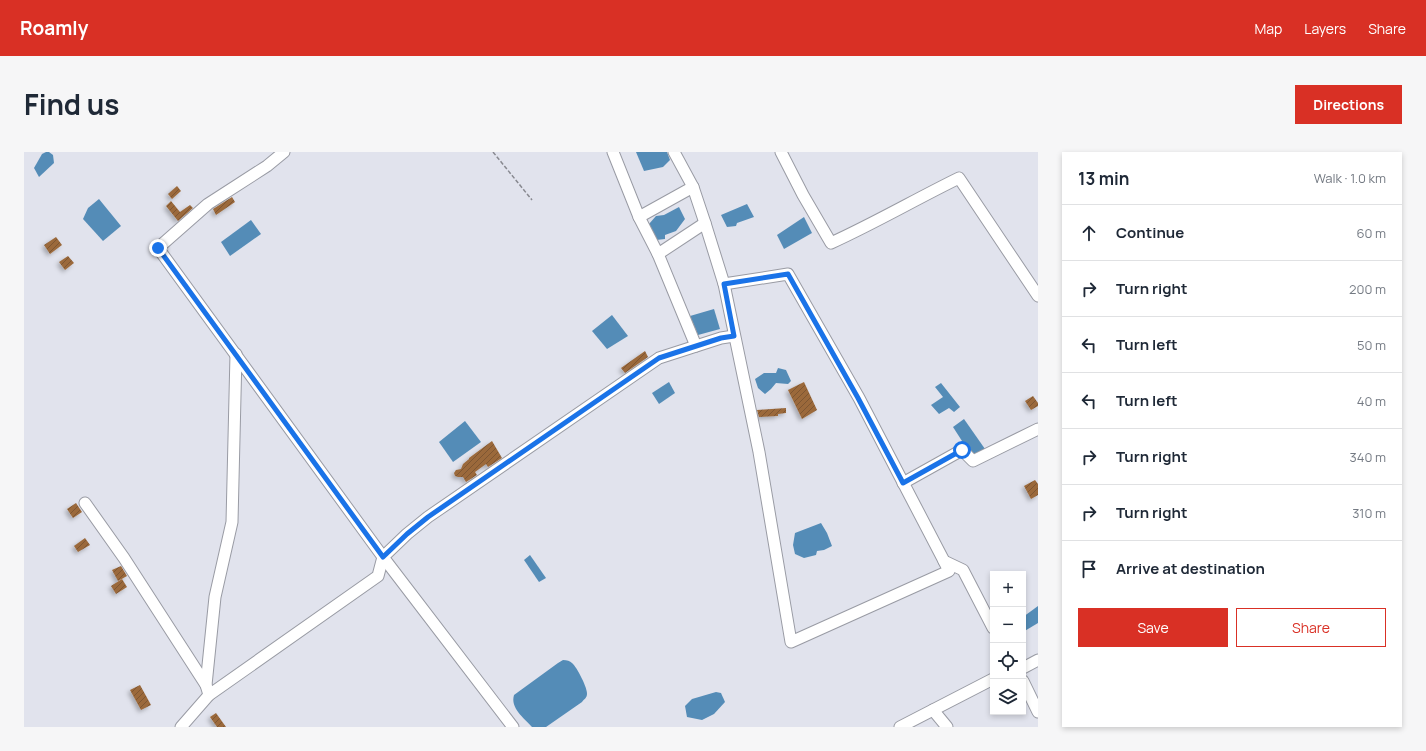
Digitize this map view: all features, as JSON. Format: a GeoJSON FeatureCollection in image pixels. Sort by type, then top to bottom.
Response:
{"type":"FeatureCollection","features":[{"type":"Feature","properties":{"kind":"street"},"geometry":{"type":"LineString","coordinates":[[284,152],[267,166],[208,204],[158,248],[383,557],[513,727]]}},
{"type":"Feature","properties":{"kind":"street"},"geometry":{"type":"LineString","coordinates":[[613,152],[639,216],[658,254],[696,346]]}},
{"type":"Feature","properties":{"kind":"street"},"geometry":{"type":"LineString","coordinates":[[674,152],[693,187],[706,223],[724,284],[759,452],[791,642],[949,571],[858,398],[788,274],[724,284]]}},
{"type":"Feature","properties":{"kind":"street"},"geometry":{"type":"LineString","coordinates":[[781,152],[831,243],[863,228],[913,200],[959,178],[1038,296]]}},
{"type":"Feature","properties":{"kind":"street"},"geometry":{"type":"LineString","coordinates":[[639,216],[693,187]]}},
{"type":"Feature","properties":{"kind":"street"},"geometry":{"type":"LineString","coordinates":[[658,254],[706,223]]}},
{"type":"Feature","properties":{"kind":"street"},"geometry":{"type":"LineString","coordinates":[[180,727],[208,690],[378,576],[383,557],[407,534],[428,517],[659,358],[721,338],[734,336]]}},
{"type":"Feature","properties":{"kind":"street"},"geometry":{"type":"LineString","coordinates":[[208,690],[215,597],[232,522],[236,354]]}},
{"type":"Feature","properties":{"kind":"street"},"geometry":{"type":"LineString","coordinates":[[903,483],[962,450],[973,461],[1038,430]]}},
{"type":"Feature","properties":{"kind":"street"},"geometry":{"type":"LineString","coordinates":[[85,503],[133,571],[208,690]]}},
{"type":"Feature","properties":{"kind":"street"},"geometry":{"type":"LineString","coordinates":[[944,561],[963,570],[990,622]]}},
{"type":"Feature","properties":{"kind":"street"},"geometry":{"type":"LineString","coordinates":[[1026,666],[1038,660]]}},
{"type":"Feature","properties":{"kind":"street"},"geometry":{"type":"LineString","coordinates":[[900,727],[990,681]]}},
{"type":"Feature","properties":{"kind":"street"},"geometry":{"type":"LineString","coordinates":[[1026,687],[1038,712]]}},
{"type":"Feature","properties":{"kind":"street"},"geometry":{"type":"LineString","coordinates":[[934,710],[947,727]]}},
{"type":"Feature","properties":{"kind":"path"},"geometry":{"type":"LineString","coordinates":[[492,152],[532,200]]}},
{"type":"Feature","properties":{"kind":"water"},"geometry":{"type":"Polygon","coordinates":[[[46,152],[53,155],[54,163],[39,177],[34,168],[42,154],[46,152]]]}},
{"type":"Feature","properties":{"kind":"water"},"geometry":{"type":"Polygon","coordinates":[[[636,152],[667,152],[670,160],[663,167],[644,171],[636,152]]]}},
{"type":"Feature","properties":{"kind":"water"},"geometry":{"type":"Polygon","coordinates":[[[99,199],[121,226],[103,241],[83,219],[88,208],[99,199]]]}},
{"type":"Feature","properties":{"kind":"water"},"geometry":{"type":"Polygon","coordinates":[[[747,204],[754,217],[737,223],[736,226],[727,227],[721,215],[747,204]]]}},
{"type":"Feature","properties":{"kind":"water"},"geometry":{"type":"Polygon","coordinates":[[[679,207],[685,219],[676,231],[665,235],[665,239],[656,240],[649,224],[656,216],[664,215],[679,207]]]}},
{"type":"Feature","properties":{"kind":"water"},"geometry":{"type":"Polygon","coordinates":[[[804,217],[812,233],[784,249],[777,235],[804,217]]]}},
{"type":"Feature","properties":{"kind":"water"},"geometry":{"type":"Polygon","coordinates":[[[251,220],[261,234],[230,256],[221,242],[251,220]]]}},
{"type":"Feature","properties":{"kind":"water"},"geometry":{"type":"Polygon","coordinates":[[[714,309],[720,329],[698,335],[690,316],[714,309]]]}},
{"type":"Feature","properties":{"kind":"water"},"geometry":{"type":"Polygon","coordinates":[[[612,315],[628,336],[607,349],[592,331],[612,315]]]}},
{"type":"Feature","properties":{"kind":"water"},"geometry":{"type":"Polygon","coordinates":[[[778,368],[786,370],[791,381],[788,384],[776,383],[765,394],[758,388],[755,379],[764,373],[776,373],[778,368]]]}},
{"type":"Feature","properties":{"kind":"water"},"geometry":{"type":"Polygon","coordinates":[[[669,382],[675,393],[659,404],[652,393],[669,382]]]}},
{"type":"Feature","properties":{"kind":"water"},"geometry":{"type":"Polygon","coordinates":[[[941,383],[960,407],[954,412],[949,408],[939,414],[931,405],[943,397],[935,387],[941,383]]]}},
{"type":"Feature","properties":{"kind":"water"},"geometry":{"type":"Polygon","coordinates":[[[964,419],[985,449],[971,455],[953,427],[964,419]]]}},
{"type":"Feature","properties":{"kind":"water"},"geometry":{"type":"Polygon","coordinates":[[[465,421],[481,442],[453,462],[439,442],[465,421]]]}},
{"type":"Feature","properties":{"kind":"water"},"geometry":{"type":"Polygon","coordinates":[[[821,523],[832,546],[824,550],[817,551],[816,555],[804,558],[795,554],[793,545],[795,533],[821,523]]]}},
{"type":"Feature","properties":{"kind":"water"},"geometry":{"type":"Polygon","coordinates":[[[530,555],[546,578],[539,582],[524,560],[530,555]]]}},
{"type":"Feature","properties":{"kind":"water"},"geometry":{"type":"Polygon","coordinates":[[[1038,606],[1038,623],[1026,630],[1026,615],[1038,606]]]}},
{"type":"Feature","properties":{"kind":"water"},"geometry":{"type":"Polygon","coordinates":[[[563,660],[567,660],[577,669],[587,691],[586,697],[582,702],[546,727],[532,727],[516,708],[513,700],[514,695],[563,660]]]}},
{"type":"Feature","properties":{"kind":"water"},"geometry":{"type":"Polygon","coordinates":[[[716,692],[721,693],[725,702],[714,714],[702,720],[687,717],[685,706],[692,699],[716,692]]]}},
{"type":"Feature","properties":{"kind":"building"},"geometry":{"type":"Polygon","coordinates":[[[177,186],[181,191],[172,199],[168,194],[177,186]]]}},
{"type":"Feature","properties":{"kind":"building"},"geometry":{"type":"Polygon","coordinates":[[[232,197],[235,202],[216,215],[213,209],[232,197]]]}},
{"type":"Feature","properties":{"kind":"building"},"geometry":{"type":"Polygon","coordinates":[[[171,201],[180,212],[190,205],[193,208],[178,221],[166,206],[171,201]]]}},
{"type":"Feature","properties":{"kind":"building"},"geometry":{"type":"Polygon","coordinates":[[[56,237],[62,245],[50,254],[44,245],[56,237]]]}},
{"type":"Feature","properties":{"kind":"building"},"geometry":{"type":"Polygon","coordinates":[[[68,256],[74,263],[65,270],[59,262],[68,256]]]}},
{"type":"Feature","properties":{"kind":"building"},"geometry":{"type":"Polygon","coordinates":[[[645,351],[648,357],[625,373],[621,368],[645,351]]]}},
{"type":"Feature","properties":{"kind":"building"},"geometry":{"type":"Polygon","coordinates":[[[804,382],[817,410],[802,419],[788,390],[804,382]]]}},
{"type":"Feature","properties":{"kind":"building"},"geometry":{"type":"Polygon","coordinates":[[[1033,396],[1038,403],[1038,406],[1031,410],[1025,401],[1033,396]]]}},
{"type":"Feature","properties":{"kind":"building"},"geometry":{"type":"Polygon","coordinates":[[[786,408],[786,413],[778,414],[778,416],[759,417],[757,410],[786,408]]]}},
{"type":"Feature","properties":{"kind":"building"},"geometry":{"type":"Polygon","coordinates":[[[492,441],[502,458],[488,467],[486,464],[475,472],[477,475],[466,482],[463,477],[455,476],[454,473],[456,470],[461,469],[463,464],[469,458],[492,441]]]}},
{"type":"Feature","properties":{"kind":"building"},"geometry":{"type":"Polygon","coordinates":[[[1035,480],[1038,484],[1038,495],[1031,499],[1024,486],[1035,480]]]}},
{"type":"Feature","properties":{"kind":"building"},"geometry":{"type":"Polygon","coordinates":[[[76,503],[82,512],[73,518],[67,509],[76,503]]]}},
{"type":"Feature","properties":{"kind":"building"},"geometry":{"type":"Polygon","coordinates":[[[85,538],[90,545],[78,552],[74,546],[85,538]]]}},
{"type":"Feature","properties":{"kind":"building"},"geometry":{"type":"Polygon","coordinates":[[[121,566],[127,576],[118,581],[112,570],[121,566]]]}},
{"type":"Feature","properties":{"kind":"building"},"geometry":{"type":"Polygon","coordinates":[[[122,579],[127,587],[116,594],[111,586],[122,579]]]}},
{"type":"Feature","properties":{"kind":"building"},"geometry":{"type":"Polygon","coordinates":[[[140,685],[151,705],[141,710],[130,690],[140,685]]]}},
{"type":"Feature","properties":{"kind":"building"},"geometry":{"type":"Polygon","coordinates":[[[216,713],[226,727],[217,727],[210,717],[216,713]]]}},
{"type":"Feature","properties":{"kind":"route"},"geometry":{"type":"LineString","coordinates":[[158,248],[383,557],[407,534],[428,517],[659,358],[721,338],[734,336],[724,284],[788,274],[858,398],[903,483],[962,450]]}}]}
